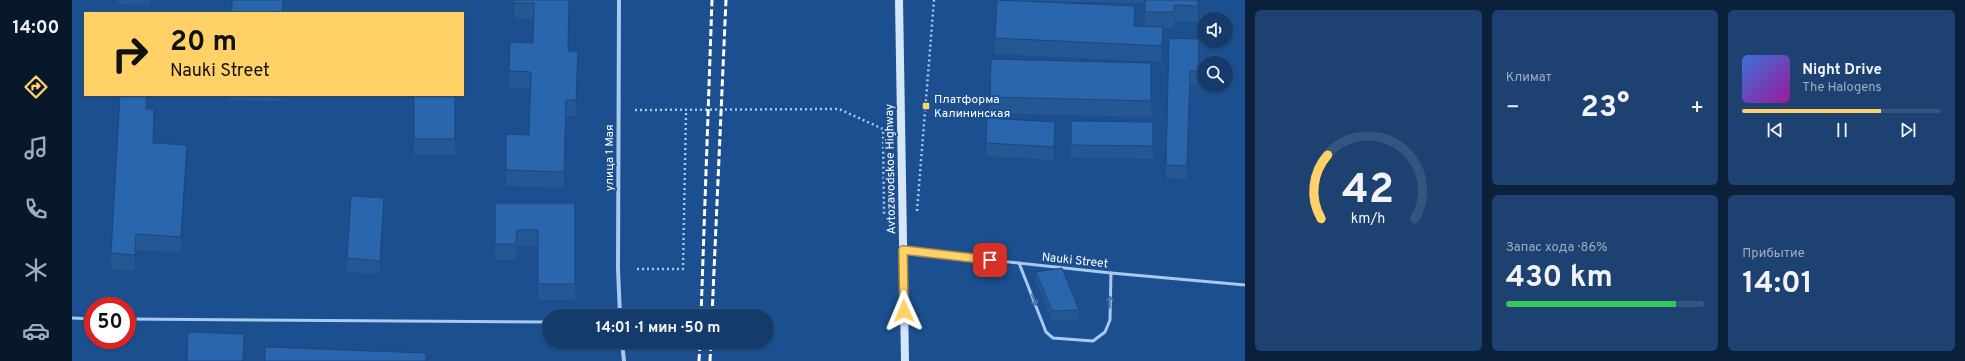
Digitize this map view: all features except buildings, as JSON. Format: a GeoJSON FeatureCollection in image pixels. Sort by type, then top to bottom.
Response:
{"type":"FeatureCollection","features":[{"type":"Feature","properties":{"kind":"main road","name":"Avtozavodskoe Highway"},"geometry":{"type":"LineString","coordinates":[[899,0],[906,361]]}},
{"type":"Feature","properties":{"kind":"street","name":"улица 1 Мая"},"geometry":{"type":"LineString","coordinates":[[619,0],[618,269],[620,309]]}},
{"type":"Feature","properties":{"kind":"street"},"geometry":{"type":"LineString","coordinates":[[623,349],[624,361]]}},
{"type":"Feature","properties":{"kind":"lane","name":"Nauki Street"},"geometry":{"type":"LineString","coordinates":[[903,250],[1019,264],[1245,285]]}},
{"type":"Feature","properties":{"kind":"lane"},"geometry":{"type":"LineString","coordinates":[[1019,264],[1046,332],[1053,338],[1093,341],[1105,332],[1110,320],[1110,273]]}},
{"type":"Feature","properties":{"kind":"lane"},"geometry":{"type":"LineString","coordinates":[[72,318],[84,318]]}},
{"type":"Feature","properties":{"kind":"lane"},"geometry":{"type":"LineString","coordinates":[[136,319],[542,322]]}},
{"type":"Feature","properties":{"kind":"path"},"geometry":{"type":"LineString","coordinates":[[917,214],[934,0]]}},
{"type":"Feature","properties":{"kind":"path"},"geometry":{"type":"LineString","coordinates":[[635,110],[686,112],[840,110],[883,129],[884,215]]}},
{"type":"Feature","properties":{"kind":"path"},"geometry":{"type":"LineString","coordinates":[[637,269],[683,270],[686,112]]}},
{"type":"Feature","properties":{"kind":"railway"},"geometry":{"type":"LineString","coordinates":[[701,309],[712,0]]}},
{"type":"Feature","properties":{"kind":"railway"},"geometry":{"type":"LineString","coordinates":[[712,309],[726,0]]}},
{"type":"Feature","properties":{"kind":"railway"},"geometry":{"type":"LineString","coordinates":[[699,361],[700,349]]}},
{"type":"Feature","properties":{"kind":"railway"},"geometry":{"type":"LineString","coordinates":[[710,361],[711,349]]}},
{"type":"Feature","properties":{"kind":"place","name":"Платформа Калининская"},"geometry":{"type":"Point","coordinates":[926,106]}},
{"type":"Feature","properties":{"kind":"route"},"geometry":{"type":"LineString","coordinates":[[904,311],[903,250],[990,260]]}}]}
